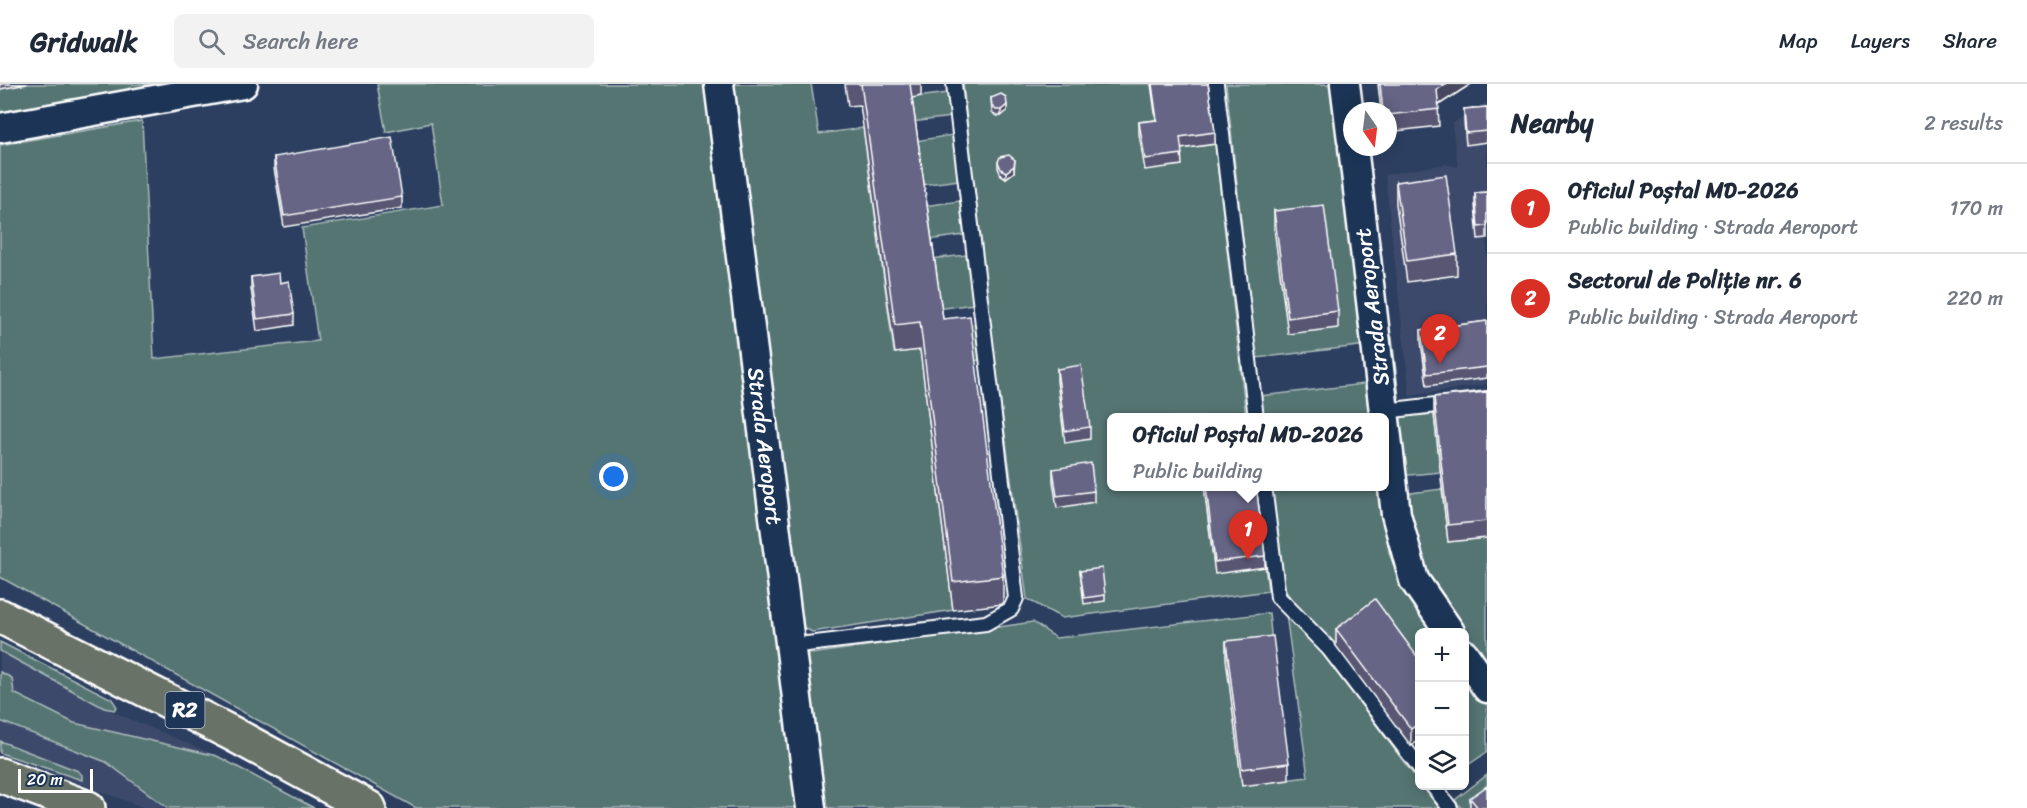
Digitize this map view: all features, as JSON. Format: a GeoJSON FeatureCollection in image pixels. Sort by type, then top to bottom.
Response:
{"type":"FeatureCollection","features":[{"type":"Feature","properties":{"kind":"main road","name":"R2"},"geometry":{"type":"LineString","coordinates":[[0,616],[231,733],[369,808]]}},
{"type":"Feature","properties":{"kind":"main road"},"geometry":{"type":"LineString","coordinates":[[0,775],[88,808]]}},
{"type":"Feature","properties":{"kind":"street"},"geometry":{"type":"LineString","coordinates":[[0,128],[243,84]]}},
{"type":"Feature","properties":{"kind":"street","name":"Strada Aeroport"},"geometry":{"type":"LineString","coordinates":[[719,84],[811,808]]}},
{"type":"Feature","properties":{"kind":"street"},"geometry":{"type":"LineString","coordinates":[[1345,84],[1347,102]]}},
{"type":"Feature","properties":{"kind":"street","name":"Strada Aeroport"},"geometry":{"type":"LineString","coordinates":[[1354,156],[1385,411]]}},
{"type":"Feature","properties":{"kind":"street","name":"Strada Aeroport"},"geometry":{"type":"LineString","coordinates":[[1389,443],[1401,540],[1414,580],[1447,628]]}},
{"type":"Feature","properties":{"kind":"street"},"geometry":{"type":"LineString","coordinates":[[1469,661],[1487,688]]}},
{"type":"Feature","properties":{"kind":"lane"},"geometry":{"type":"LineString","coordinates":[[790,646],[986,623],[1011,609],[1016,598],[954,84]]}},
{"type":"Feature","properties":{"kind":"lane"},"geometry":{"type":"LineString","coordinates":[[1216,84],[1256,413]]}},
{"type":"Feature","properties":{"kind":"lane"},"geometry":{"type":"LineString","coordinates":[[1385,411],[1487,399]]}},
{"type":"Feature","properties":{"kind":"lane"},"geometry":{"type":"LineString","coordinates":[[1265,491],[1278,597],[1329,648],[1415,763]]}},
{"type":"Feature","properties":{"kind":"lane"},"geometry":{"type":"LineString","coordinates":[[1436,790],[1450,808]]}},
{"type":"Feature","properties":{"kind":"shaded area"},"geometry":{"type":"Polygon","coordinates":[[[1487,102],[1487,384],[1410,396],[1385,175],[1445,164],[1458,167],[1452,124],[1487,102]]]}},
{"type":"Feature","properties":{"kind":"shaded area"},"geometry":{"type":"Polygon","coordinates":[[[0,651],[104,708],[217,756],[255,776],[250,808],[145,808],[0,753],[0,651]]]}},
{"type":"Feature","properties":{"kind":"green space"},"geometry":{"type":"Polygon","coordinates":[[[0,84],[161,84],[0,115],[0,84]]]}},
{"type":"Feature","properties":{"kind":"green space"},"geometry":{"type":"Polygon","coordinates":[[[377,84],[705,84],[796,808],[416,808],[0,577],[0,145],[142,121],[154,359],[318,341],[302,228],[443,205],[431,123],[386,132],[377,84]]]}},
{"type":"Feature","properties":{"kind":"green space"},"geometry":{"type":"Polygon","coordinates":[[[732,84],[811,84],[819,134],[863,128],[894,353],[920,350],[953,610],[812,632],[799,625],[732,84]]]}},
{"type":"Feature","properties":{"kind":"green space"},"geometry":{"type":"Polygon","coordinates":[[[963,84],[1151,84],[1180,149],[1215,144],[1246,413],[1107,413],[1107,491],[1205,491],[1215,573],[1265,567],[1268,591],[1062,618],[1027,599],[986,293],[963,84]]]}},
{"type":"Feature","properties":{"kind":"green space"},"geometry":{"type":"Polygon","coordinates":[[[1226,84],[1336,84],[1367,345],[1256,358],[1226,84]]]}},
{"type":"Feature","properties":{"kind":"green space"},"geometry":{"type":"Polygon","coordinates":[[[948,93],[951,117],[912,122],[909,98],[948,93]]]}},
{"type":"Feature","properties":{"kind":"green space"},"geometry":{"type":"Polygon","coordinates":[[[952,135],[959,180],[921,185],[915,141],[952,135]]]}},
{"type":"Feature","properties":{"kind":"green space"},"geometry":{"type":"Polygon","coordinates":[[[960,201],[964,235],[928,240],[924,206],[960,201]]]}},
{"type":"Feature","properties":{"kind":"green space"},"geometry":{"type":"Polygon","coordinates":[[[966,255],[973,304],[938,309],[931,259],[966,255]]]}},
{"type":"Feature","properties":{"kind":"green space"},"geometry":{"type":"Polygon","coordinates":[[[975,324],[980,360],[972,361],[940,328],[975,324]]]}},
{"type":"Feature","properties":{"kind":"green space"},"geometry":{"type":"Polygon","coordinates":[[[1392,337],[1399,397],[1389,390],[1382,338],[1392,337]]]}},
{"type":"Feature","properties":{"kind":"green space"},"geometry":{"type":"Polygon","coordinates":[[[1372,383],[1376,413],[1262,413],[1260,396],[1372,383]]]}},
{"type":"Feature","properties":{"kind":"green space"},"geometry":{"type":"Polygon","coordinates":[[[1434,414],[1441,472],[1399,476],[1393,417],[1434,414]]]}},
{"type":"Feature","properties":{"kind":"green space"},"geometry":{"type":"Polygon","coordinates":[[[1442,489],[1448,542],[1487,538],[1487,662],[1469,638],[1469,628],[1461,628],[1425,581],[1403,494],[1442,489]]]}},
{"type":"Feature","properties":{"kind":"green space"},"geometry":{"type":"Polygon","coordinates":[[[1273,491],[1383,491],[1389,553],[1397,573],[1435,628],[1415,628],[1415,674],[1336,646],[1300,611],[1285,590],[1273,491]]]}},
{"type":"Feature","properties":{"kind":"green space"},"geometry":{"type":"Polygon","coordinates":[[[1269,613],[1273,653],[1227,659],[1242,785],[1308,777],[1286,614],[1323,654],[1415,777],[1415,790],[1425,790],[1439,808],[822,808],[804,655],[1033,622],[1056,638],[1269,613]]]}},
{"type":"Feature","properties":{"kind":"green space"},"geometry":{"type":"Polygon","coordinates":[[[0,642],[112,699],[117,707],[114,710],[104,708],[0,651],[0,642]]]}},
{"type":"Feature","properties":{"kind":"green space"},"geometry":{"type":"Polygon","coordinates":[[[0,672],[12,678],[14,693],[74,723],[217,756],[314,808],[168,808],[106,762],[0,721],[0,672]]]}},
{"type":"Feature","properties":{"kind":"green space"},"geometry":{"type":"Polygon","coordinates":[[[1469,676],[1487,700],[1487,752],[1469,764],[1469,676]]]}},
{"type":"Feature","properties":{"kind":"green space"},"geometry":{"type":"Polygon","coordinates":[[[0,741],[78,771],[82,775],[82,780],[0,753],[0,741]]]}},
{"type":"Feature","properties":{"kind":"green space"},"geometry":{"type":"Polygon","coordinates":[[[1487,775],[1487,807],[1461,808],[1455,800],[1487,775]]]}},
{"type":"Feature","properties":{"kind":"building"},"geometry":{"type":"Polygon","coordinates":[[[861,84],[910,84],[943,319],[970,316],[1003,576],[953,582],[920,322],[895,325],[861,84]]]}},
{"type":"Feature","properties":{"kind":"building"},"geometry":{"type":"Polygon","coordinates":[[[1152,84],[1208,84],[1215,132],[1180,137],[1182,154],[1145,159],[1139,122],[1157,120],[1152,84]]]}},
{"type":"Feature","properties":{"kind":"building"},"geometry":{"type":"Polygon","coordinates":[[[1380,84],[1445,84],[1437,90],[1439,109],[1397,114],[1397,102],[1382,102],[1380,84]]]}},
{"type":"Feature","properties":{"kind":"building"},"geometry":{"type":"Polygon","coordinates":[[[1001,94],[1006,97],[1007,105],[1001,110],[996,110],[992,106],[991,98],[1001,94]]]}},
{"type":"Feature","properties":{"kind":"building"},"geometry":{"type":"Polygon","coordinates":[[[1487,107],[1487,131],[1466,133],[1464,109],[1487,107]]]}},
{"type":"Feature","properties":{"kind":"building"},"geometry":{"type":"Polygon","coordinates":[[[392,137],[402,197],[284,216],[274,157],[392,137]]]}},
{"type":"Feature","properties":{"kind":"building"},"geometry":{"type":"Polygon","coordinates":[[[1009,155],[1015,160],[1014,166],[1006,172],[1001,169],[998,162],[1000,157],[1009,155]]]}},
{"type":"Feature","properties":{"kind":"building"},"geometry":{"type":"Polygon","coordinates":[[[1446,175],[1457,254],[1407,261],[1396,182],[1446,175]]]}},
{"type":"Feature","properties":{"kind":"building"},"geometry":{"type":"Polygon","coordinates":[[[1487,192],[1487,226],[1478,227],[1475,193],[1487,192]]]}},
{"type":"Feature","properties":{"kind":"building"},"geometry":{"type":"Polygon","coordinates":[[[1324,205],[1338,311],[1288,318],[1274,211],[1324,205]]]}},
{"type":"Feature","properties":{"kind":"building"},"geometry":{"type":"Polygon","coordinates":[[[279,273],[280,283],[289,281],[294,314],[257,319],[251,277],[279,273]]]}},
{"type":"Feature","properties":{"kind":"building"},"geometry":{"type":"Polygon","coordinates":[[[1487,321],[1487,367],[1427,374],[1421,330],[1487,321]]]}},
{"type":"Feature","properties":{"kind":"building"},"geometry":{"type":"Polygon","coordinates":[[[1081,365],[1090,427],[1065,431],[1057,369],[1081,365]]]}},
{"type":"Feature","properties":{"kind":"building"},"geometry":{"type":"Polygon","coordinates":[[[1487,392],[1487,521],[1448,525],[1434,397],[1487,392]]]}},
{"type":"Feature","properties":{"kind":"building"},"geometry":{"type":"Polygon","coordinates":[[[1091,463],[1094,491],[1057,496],[1053,469],[1091,463]]]}},
{"type":"Feature","properties":{"kind":"building"},"geometry":{"type":"Polygon","coordinates":[[[1207,491],[1257,491],[1265,556],[1215,562],[1207,491]]]}},
{"type":"Feature","properties":{"kind":"building"},"geometry":{"type":"Polygon","coordinates":[[[1102,568],[1105,595],[1084,598],[1080,571],[1102,568]]]}},
{"type":"Feature","properties":{"kind":"building"},"geometry":{"type":"Polygon","coordinates":[[[1375,599],[1415,654],[1415,726],[1411,729],[1336,629],[1375,599]]]}},
{"type":"Feature","properties":{"kind":"building"},"geometry":{"type":"Polygon","coordinates":[[[1273,636],[1289,763],[1242,769],[1226,641],[1273,636]]]}},
{"type":"Feature","properties":{"kind":"building"},"geometry":{"type":"Polygon","coordinates":[[[1487,786],[1487,808],[1478,808],[1470,798],[1487,786]]]}},
{"type":"Feature","properties":{"kind":"place","name":"Sectorul de Poliție nr. 6"},"geometry":{"type":"Point","coordinates":[1440,364]}},
{"type":"Feature","properties":{"kind":"place","name":"Oficiul Poștal MD-2026"},"geometry":{"type":"Point","coordinates":[1248,560]}}]}
